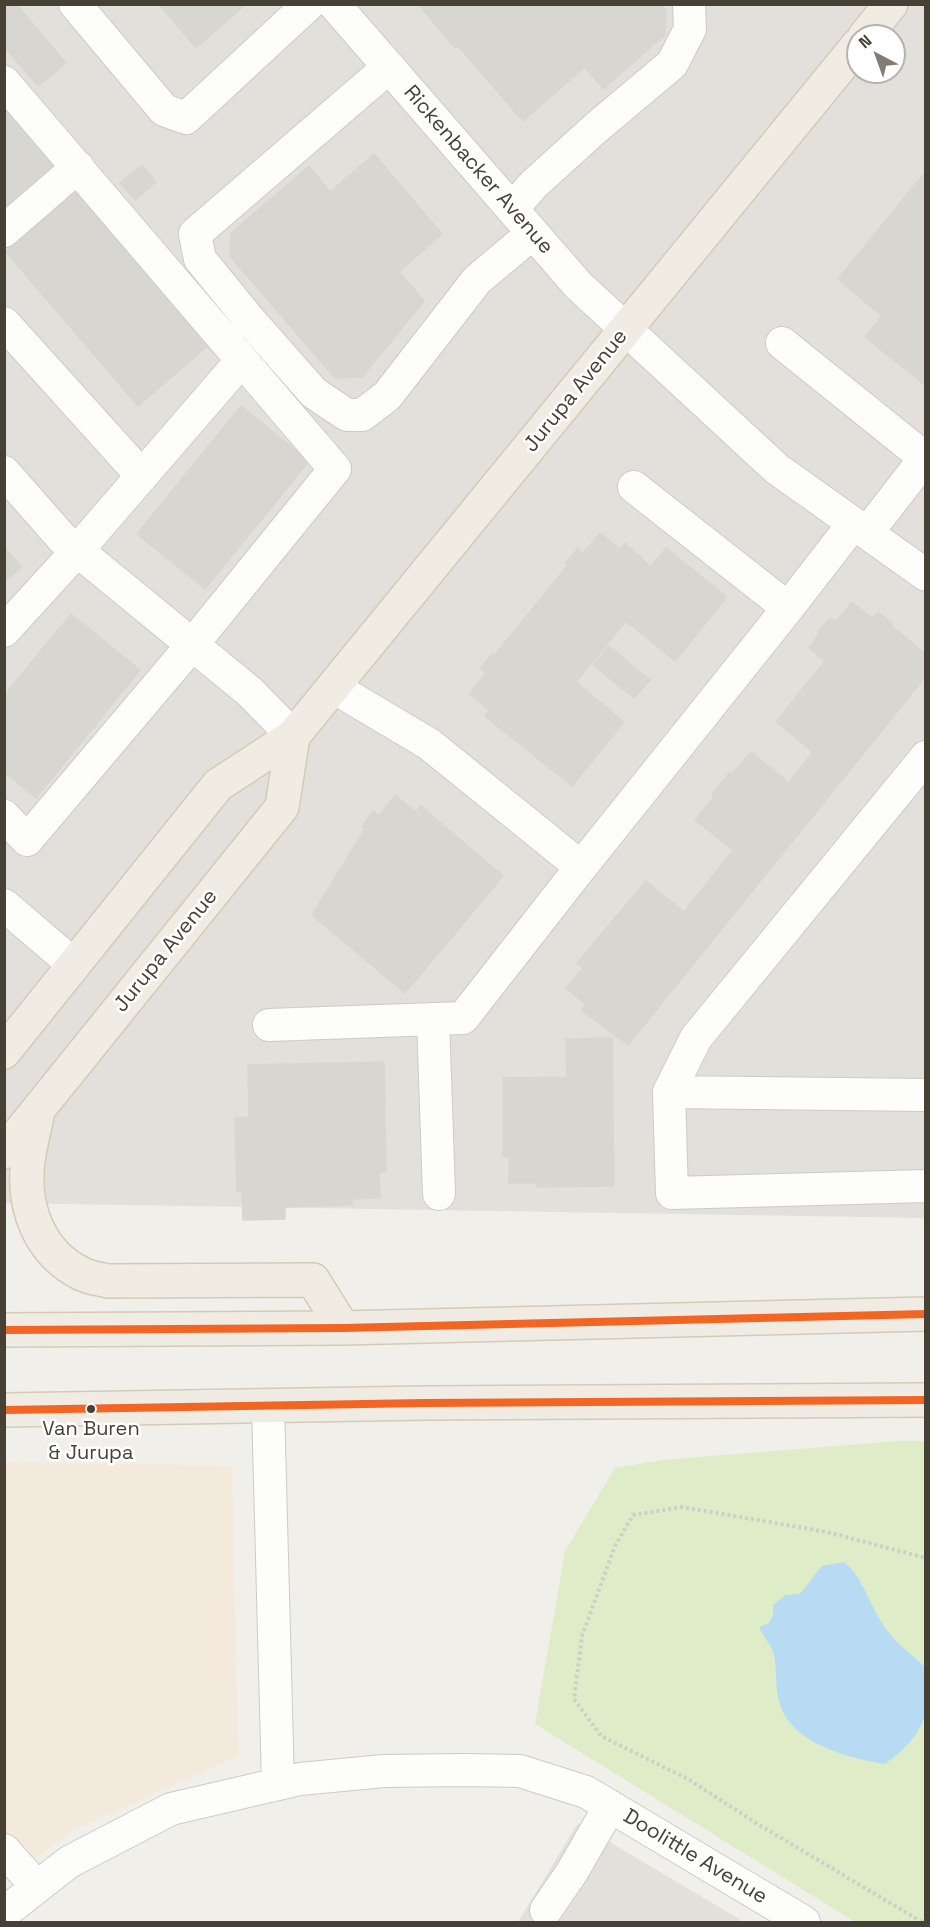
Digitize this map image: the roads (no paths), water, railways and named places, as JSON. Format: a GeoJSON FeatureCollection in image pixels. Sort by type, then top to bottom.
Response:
{"type":"FeatureCollection","features":[{"type":"Feature","properties":{"kind":"main road"},"geometry":{"type":"LineString","coordinates":[[875,24],[891,4]]}},
{"type":"Feature","properties":{"kind":"main road","name":"Jurupa Avenue"},"geometry":{"type":"LineString","coordinates":[[4,1052],[218,785],[293,736],[846,60]]}},
{"type":"Feature","properties":{"kind":"main road","name":"Jurupa Avenue"},"geometry":{"type":"LineString","coordinates":[[4,1152],[282,807],[293,736]]}},
{"type":"Feature","properties":{"kind":"main road"},"geometry":{"type":"LineString","coordinates":[[38,1111],[28,1162],[27,1193],[33,1222],[46,1245],[62,1262],[83,1275],[108,1281],[313,1280],[343,1328]]}},
{"type":"Feature","properties":{"kind":"main road"},"geometry":{"type":"LineString","coordinates":[[4,1330],[343,1328],[926,1314]]}},
{"type":"Feature","properties":{"kind":"main road"},"geometry":{"type":"LineString","coordinates":[[4,1410],[926,1400]]}},
{"type":"Feature","properties":{"kind":"street"},"geometry":{"type":"LineString","coordinates":[[75,4],[164,110],[186,118],[309,4]]}},
{"type":"Feature","properties":{"kind":"street","name":"Rickenbacker Avenue"},"geometry":{"type":"LineString","coordinates":[[334,4],[578,285],[777,469],[926,575]]}},
{"type":"Feature","properties":{"kind":"street"},"geometry":{"type":"LineString","coordinates":[[512,209],[534,184],[581,141],[672,64],[690,29],[689,4]]}},
{"type":"Feature","properties":{"kind":"street"},"geometry":{"type":"LineString","coordinates":[[389,67],[195,234],[200,259],[248,318],[314,393],[347,415],[362,416],[387,396],[477,280],[533,233]]}},
{"type":"Feature","properties":{"kind":"street"},"geometry":{"type":"LineString","coordinates":[[4,82],[335,469],[192,645],[27,840],[4,816]]}},
{"type":"Feature","properties":{"kind":"street"},"geometry":{"type":"LineString","coordinates":[[4,231],[78,167]]}},
{"type":"Feature","properties":{"kind":"street"},"geometry":{"type":"LineString","coordinates":[[4,323],[142,476]]}},
{"type":"Feature","properties":{"kind":"street"},"geometry":{"type":"LineString","coordinates":[[269,1025],[463,1018],[788,608],[925,458],[782,343]]}},
{"type":"Feature","properties":{"kind":"street"},"geometry":{"type":"LineString","coordinates":[[4,631],[77,551],[242,360]]}},
{"type":"Feature","properties":{"kind":"street"},"geometry":{"type":"LineString","coordinates":[[4,472],[62,538],[250,692],[293,736]]}},
{"type":"Feature","properties":{"kind":"street"},"geometry":{"type":"LineString","coordinates":[[634,487],[788,608]]}},
{"type":"Feature","properties":{"kind":"street"},"geometry":{"type":"LineString","coordinates":[[333,687],[429,744],[581,867]]}},
{"type":"Feature","properties":{"kind":"street"},"geometry":{"type":"LineString","coordinates":[[926,757],[696,1038],[669,1092],[672,1193],[926,1186]]}},
{"type":"Feature","properties":{"kind":"street"},"geometry":{"type":"LineString","coordinates":[[4,905],[74,965]]}},
{"type":"Feature","properties":{"kind":"street"},"geometry":{"type":"LineString","coordinates":[[433,1019],[439,1194]]}},
{"type":"Feature","properties":{"kind":"street"},"geometry":{"type":"LineString","coordinates":[[669,1092],[926,1095]]}},
{"type":"Feature","properties":{"kind":"street"},"geometry":{"type":"LineString","coordinates":[[268,1406],[278,1785]]}},
{"type":"Feature","properties":{"kind":"street","name":"Doolittle Avenue"},"geometry":{"type":"LineString","coordinates":[[4,1913],[69,1862],[171,1809],[300,1779],[384,1771],[520,1771],[598,1799],[803,1922]]}},
{"type":"Feature","properties":{"kind":"street"},"geometry":{"type":"LineString","coordinates":[[550,1918],[572,1872],[598,1799]]}},
{"type":"Feature","properties":{"kind":"street"},"geometry":{"type":"LineString","coordinates":[[4,1850],[37,1887]]}},
{"type":"Feature","properties":{"kind":"water"},"geometry":{"type":"Polygon","coordinates":[[[844,1562],[861,1582],[877,1615],[891,1636],[925,1667],[926,1703],[923,1721],[909,1742],[885,1764],[838,1753],[807,1738],[795,1728],[785,1716],[779,1701],[774,1655],[759,1627],[769,1623],[773,1615],[773,1605],[785,1595],[800,1594],[822,1566],[844,1562]]]}},
{"type":"Feature","properties":{"kind":"place","name":"Van Buren & Jurupa"},"geometry":{"type":"Point","coordinates":[91,1409]}}]}
